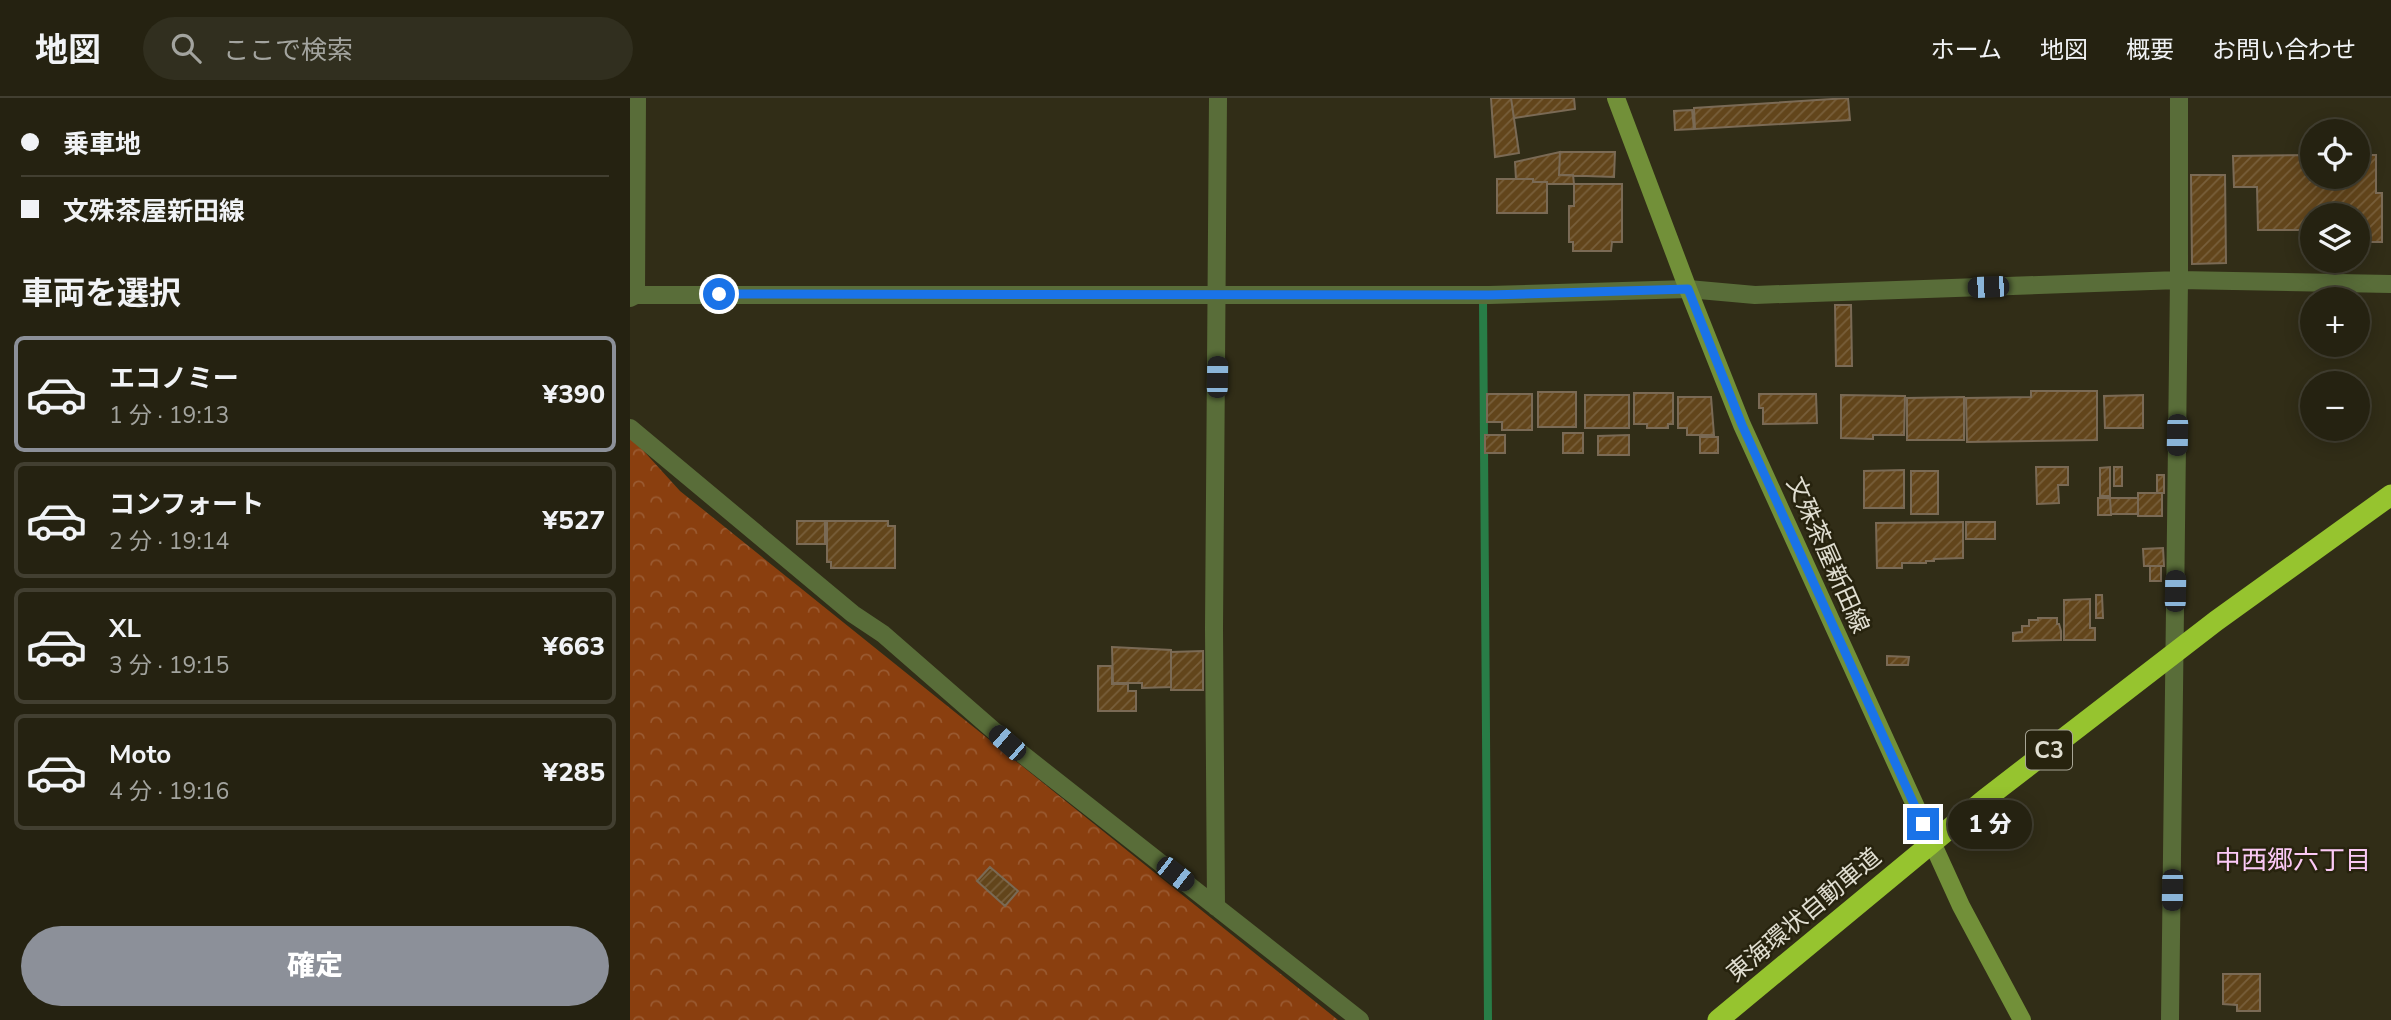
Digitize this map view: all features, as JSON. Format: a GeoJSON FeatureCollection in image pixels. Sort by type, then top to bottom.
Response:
{"type":"FeatureCollection","features":[{"type":"Feature","properties":{"kind":"highway","name":"東海環状自動車道"},"geometry":{"type":"LineString","coordinates":[[1718,1020],[1984,800],[2216,621],[2391,495]]}},
{"type":"Feature","properties":{"kind":"main road","name":"文殊茶屋新田線"},"geometry":{"type":"LineString","coordinates":[[1616,98],[1742,425],[1961,906],[2022,1020]]}},
{"type":"Feature","properties":{"kind":"street"},"geometry":{"type":"LineString","coordinates":[[637,98],[633,296],[1218,293],[1489,295],[1688,289],[1755,295],[2179,280],[2391,284]]}},
{"type":"Feature","properties":{"kind":"street"},"geometry":{"type":"LineString","coordinates":[[1216,907],[1214,629],[1218,98]]}},
{"type":"Feature","properties":{"kind":"street"},"geometry":{"type":"LineString","coordinates":[[2170,1020],[2179,98]]}},
{"type":"Feature","properties":{"kind":"street"},"geometry":{"type":"LineString","coordinates":[[630,428],[853,614],[883,634],[1007,743],[1360,1020]]}},
{"type":"Feature","properties":{"kind":"green space"},"geometry":{"type":"Polygon","coordinates":[[[630,436],[680,491],[1338,1020],[630,1020],[630,436]]]}},
{"type":"Feature","properties":{"kind":"building"},"geometry":{"type":"Polygon","coordinates":[[[1491,98],[1511,98],[1519,153],[1495,157],[1491,98]]]}},
{"type":"Feature","properties":{"kind":"building"},"geometry":{"type":"Polygon","coordinates":[[[1511,98],[1574,98],[1575,109],[1514,118],[1511,98]]]}},
{"type":"Feature","properties":{"kind":"building"},"geometry":{"type":"Polygon","coordinates":[[[1848,98],[1850,120],[1695,129],[1694,108],[1848,98]]]}},
{"type":"Feature","properties":{"kind":"building"},"geometry":{"type":"Polygon","coordinates":[[[1692,110],[1694,129],[1675,130],[1674,111],[1692,110]]]}},
{"type":"Feature","properties":{"kind":"building"},"geometry":{"type":"Polygon","coordinates":[[[1560,152],[1615,152],[1614,177],[1559,175],[1560,152]]]}},
{"type":"Feature","properties":{"kind":"building"},"geometry":{"type":"Polygon","coordinates":[[[1560,152],[1559,175],[1573,175],[1574,184],[1547,184],[1533,182],[1533,179],[1516,179],[1515,162],[1560,152]]]}},
{"type":"Feature","properties":{"kind":"building"},"geometry":{"type":"Polygon","coordinates":[[[2300,155],[2300,189],[2370,189],[2370,155],[2376,155],[2376,193],[2382,193],[2382,242],[2370,242],[2370,203],[2300,203],[2300,230],[2258,230],[2257,187],[2234,187],[2233,156],[2300,155]]]}},
{"type":"Feature","properties":{"kind":"building"},"geometry":{"type":"Polygon","coordinates":[[[2191,175],[2225,175],[2226,263],[2192,264],[2191,175]]]}},
{"type":"Feature","properties":{"kind":"building"},"geometry":{"type":"Polygon","coordinates":[[[1497,179],[1533,179],[1533,182],[1547,182],[1547,213],[1497,213],[1497,179]]]}},
{"type":"Feature","properties":{"kind":"building"},"geometry":{"type":"Polygon","coordinates":[[[1574,184],[1622,184],[1622,242],[1612,242],[1611,251],[1573,251],[1573,242],[1569,242],[1569,206],[1574,206],[1574,184]]]}},
{"type":"Feature","properties":{"kind":"building"},"geometry":{"type":"Polygon","coordinates":[[[1835,305],[1851,305],[1852,366],[1836,366],[1835,305]]]}},
{"type":"Feature","properties":{"kind":"building"},"geometry":{"type":"Polygon","coordinates":[[[2031,391],[2097,391],[2097,440],[1967,442],[1966,398],[2031,397],[2031,391]]]}},
{"type":"Feature","properties":{"kind":"building"},"geometry":{"type":"Polygon","coordinates":[[[1538,392],[1576,392],[1576,427],[1538,427],[1538,392]]]}},
{"type":"Feature","properties":{"kind":"building"},"geometry":{"type":"Polygon","coordinates":[[[1634,393],[1673,393],[1673,424],[1668,424],[1668,428],[1647,428],[1647,424],[1634,424],[1634,393]]]}},
{"type":"Feature","properties":{"kind":"building"},"geometry":{"type":"Polygon","coordinates":[[[1487,394],[1532,394],[1532,430],[1502,430],[1502,422],[1487,422],[1487,394]]]}},
{"type":"Feature","properties":{"kind":"building"},"geometry":{"type":"Polygon","coordinates":[[[1759,394],[1816,394],[1817,423],[1763,424],[1763,408],[1759,408],[1759,394]]]}},
{"type":"Feature","properties":{"kind":"building"},"geometry":{"type":"Polygon","coordinates":[[[1585,395],[1629,395],[1629,428],[1585,428],[1585,395]]]}},
{"type":"Feature","properties":{"kind":"building"},"geometry":{"type":"Polygon","coordinates":[[[1841,395],[1905,396],[1904,435],[1873,435],[1873,439],[1841,438],[1841,395]]]}},
{"type":"Feature","properties":{"kind":"building"},"geometry":{"type":"Polygon","coordinates":[[[2143,395],[2143,428],[2105,428],[2104,396],[2143,395]]]}},
{"type":"Feature","properties":{"kind":"building"},"geometry":{"type":"Polygon","coordinates":[[[1678,397],[1711,397],[1714,435],[1687,435],[1687,428],[1678,428],[1678,397]]]}},
{"type":"Feature","properties":{"kind":"building"},"geometry":{"type":"Polygon","coordinates":[[[1964,397],[1964,440],[1907,440],[1907,398],[1964,397]]]}},
{"type":"Feature","properties":{"kind":"building"},"geometry":{"type":"Polygon","coordinates":[[[1563,433],[1583,433],[1583,453],[1563,453],[1563,433]]]}},
{"type":"Feature","properties":{"kind":"building"},"geometry":{"type":"Polygon","coordinates":[[[1485,435],[1505,435],[1505,453],[1485,453],[1485,435]]]}},
{"type":"Feature","properties":{"kind":"building"},"geometry":{"type":"Polygon","coordinates":[[[1629,435],[1629,455],[1598,455],[1598,436],[1629,435]]]}},
{"type":"Feature","properties":{"kind":"building"},"geometry":{"type":"Polygon","coordinates":[[[1700,437],[1718,437],[1718,453],[1700,453],[1700,437]]]}},
{"type":"Feature","properties":{"kind":"building"},"geometry":{"type":"Polygon","coordinates":[[[2036,467],[2068,467],[2068,485],[2058,485],[2059,503],[2037,504],[2036,467]]]}},
{"type":"Feature","properties":{"kind":"building"},"geometry":{"type":"Polygon","coordinates":[[[2110,467],[2110,496],[2100,496],[2100,468],[2110,467]]]}},
{"type":"Feature","properties":{"kind":"building"},"geometry":{"type":"Polygon","coordinates":[[[2114,467],[2122,467],[2122,486],[2114,486],[2114,467]]]}},
{"type":"Feature","properties":{"kind":"building"},"geometry":{"type":"Polygon","coordinates":[[[1904,470],[1904,508],[1864,508],[1864,471],[1904,470]]]}},
{"type":"Feature","properties":{"kind":"building"},"geometry":{"type":"Polygon","coordinates":[[[1911,471],[1938,471],[1938,514],[1911,514],[1911,471]]]}},
{"type":"Feature","properties":{"kind":"building"},"geometry":{"type":"Polygon","coordinates":[[[2157,475],[2164,475],[2164,493],[2157,493],[2157,475]]]}},
{"type":"Feature","properties":{"kind":"building"},"geometry":{"type":"Polygon","coordinates":[[[2138,493],[2162,493],[2162,516],[2138,516],[2138,493]]]}},
{"type":"Feature","properties":{"kind":"building"},"geometry":{"type":"Polygon","coordinates":[[[2098,498],[2110,498],[2111,515],[2098,515],[2098,498]]]}},
{"type":"Feature","properties":{"kind":"building"},"geometry":{"type":"Polygon","coordinates":[[[2110,498],[2138,498],[2138,514],[2111,514],[2110,498]]]}},
{"type":"Feature","properties":{"kind":"building"},"geometry":{"type":"Polygon","coordinates":[[[797,521],[825,521],[825,544],[797,544],[797,521]]]}},
{"type":"Feature","properties":{"kind":"building"},"geometry":{"type":"Polygon","coordinates":[[[827,521],[888,521],[888,526],[895,526],[895,568],[831,568],[831,562],[827,562],[827,521]]]}},
{"type":"Feature","properties":{"kind":"building"},"geometry":{"type":"Polygon","coordinates":[[[1963,522],[1963,558],[1902,563],[1902,568],[1877,568],[1876,523],[1963,522]]]}},
{"type":"Feature","properties":{"kind":"building"},"geometry":{"type":"Polygon","coordinates":[[[1966,522],[1995,522],[1995,539],[1966,539],[1966,522]]]}},
{"type":"Feature","properties":{"kind":"building"},"geometry":{"type":"Polygon","coordinates":[[[2163,548],[2164,566],[2144,566],[2143,549],[2163,548]]]}},
{"type":"Feature","properties":{"kind":"building"},"geometry":{"type":"Polygon","coordinates":[[[2150,566],[2161,566],[2161,581],[2150,581],[2150,566]]]}},
{"type":"Feature","properties":{"kind":"building"},"geometry":{"type":"Polygon","coordinates":[[[2096,595],[2102,595],[2103,618],[2096,618],[2096,595]]]}},
{"type":"Feature","properties":{"kind":"building"},"geometry":{"type":"Polygon","coordinates":[[[2090,599],[2090,628],[2095,628],[2095,640],[2064,640],[2064,600],[2090,599]]]}},
{"type":"Feature","properties":{"kind":"building"},"geometry":{"type":"Polygon","coordinates":[[[2057,618],[2061,640],[2013,641],[2013,633],[2022,632],[2022,626],[2029,626],[2029,620],[2057,618]]]}},
{"type":"Feature","properties":{"kind":"building"},"geometry":{"type":"Polygon","coordinates":[[[1112,647],[1171,650],[1171,687],[1142,688],[1142,683],[1113,683],[1112,647]]]}},
{"type":"Feature","properties":{"kind":"building"},"geometry":{"type":"Polygon","coordinates":[[[1203,651],[1203,690],[1171,690],[1171,652],[1203,651]]]}},
{"type":"Feature","properties":{"kind":"building"},"geometry":{"type":"Polygon","coordinates":[[[1887,656],[1909,657],[1908,665],[1887,665],[1887,656]]]}},
{"type":"Feature","properties":{"kind":"building"},"geometry":{"type":"Polygon","coordinates":[[[1098,666],[1112,666],[1112,684],[1128,684],[1128,691],[1136,691],[1136,711],[1098,711],[1098,666]]]}},
{"type":"Feature","properties":{"kind":"building"},"geometry":{"type":"Polygon","coordinates":[[[990,867],[1018,891],[1005,906],[977,881],[990,867]]]}},
{"type":"Feature","properties":{"kind":"building"},"geometry":{"type":"Polygon","coordinates":[[[2223,974],[2260,974],[2260,1011],[2237,1011],[2237,1005],[2223,1004],[2223,974]]]}},
{"type":"Feature","properties":{"kind":"waterway"},"geometry":{"type":"LineString","coordinates":[[1483,300],[1488,1020]]}},
{"type":"Feature","properties":{"kind":"district","name":"中西郷六丁目"},"geometry":{"type":"Point","coordinates":[2293,860]}},
{"type":"Feature","properties":{"kind":"route"},"geometry":{"type":"LineString","coordinates":[[719,294],[1489,295],[1688,289],[1742,425],[1923,824]]}}]}
